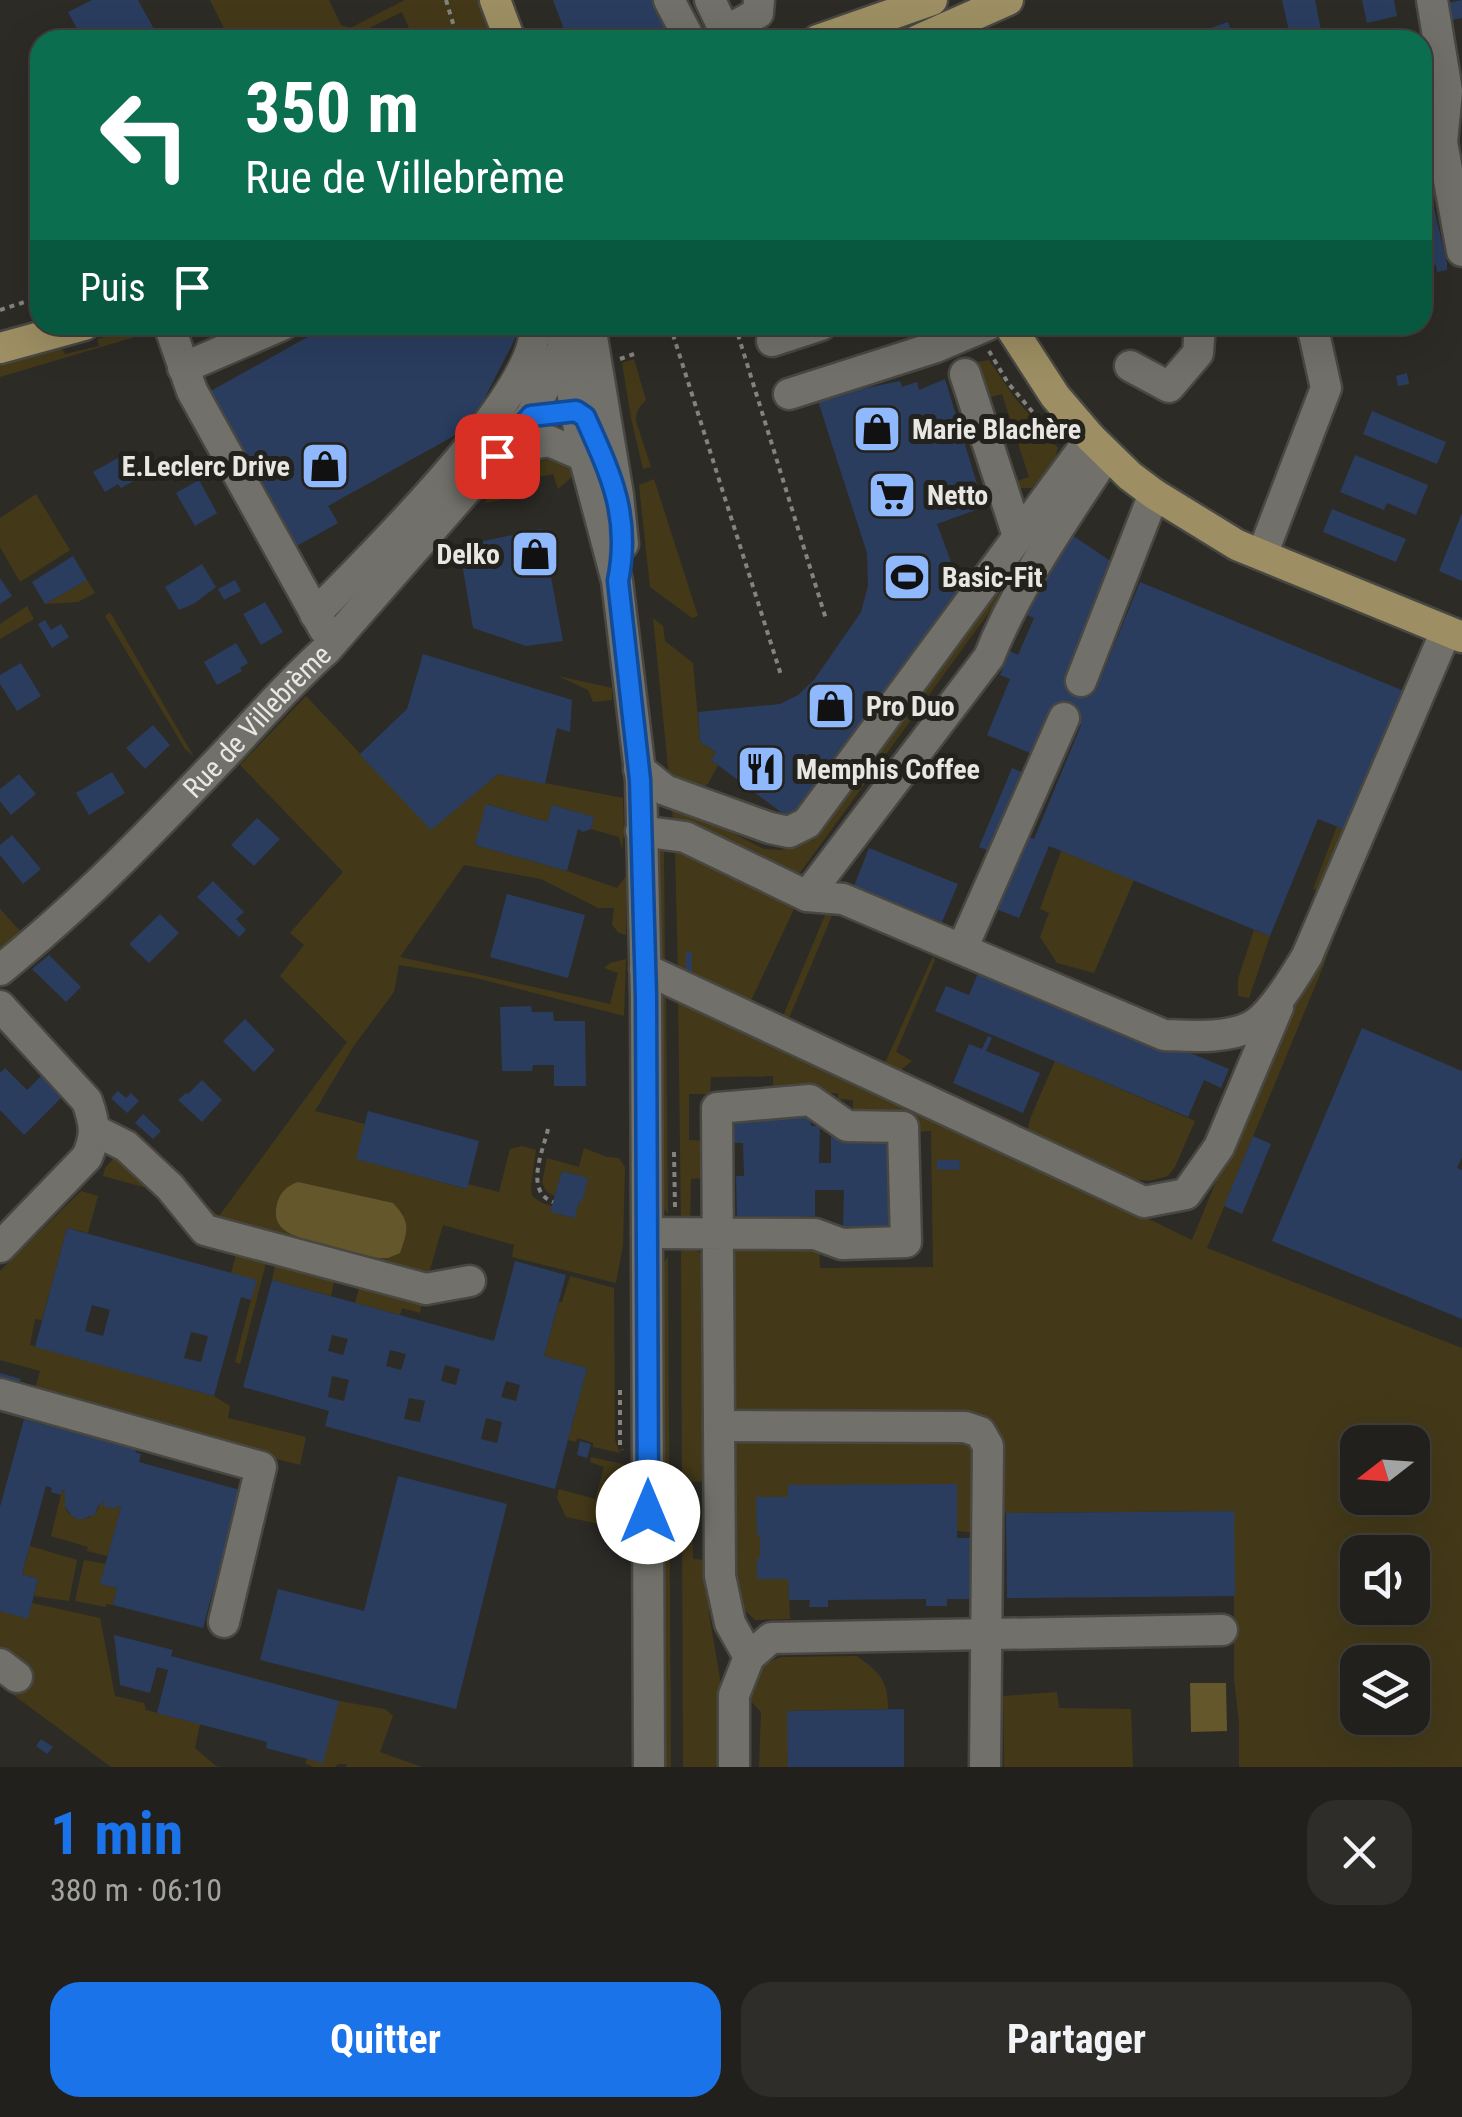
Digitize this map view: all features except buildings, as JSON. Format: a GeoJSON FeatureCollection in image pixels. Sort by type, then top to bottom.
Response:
{"type":"FeatureCollection","features":[{"type":"Feature","properties":{"kind":"main road"},"geometry":{"type":"LineString","coordinates":[[495,0],[506,30]]}},
{"type":"Feature","properties":{"kind":"main road"},"geometry":{"type":"LineString","coordinates":[[940,30],[1008,0]]}},
{"type":"Feature","properties":{"kind":"main road"},"geometry":{"type":"LineString","coordinates":[[845,30],[920,2],[918,30]]}},
{"type":"Feature","properties":{"kind":"main road"},"geometry":{"type":"LineString","coordinates":[[0,332],[30,323]]}},
{"type":"Feature","properties":{"kind":"main road"},"geometry":{"type":"LineString","coordinates":[[0,348],[47,335]]}},
{"type":"Feature","properties":{"kind":"main road"},"geometry":{"type":"LineString","coordinates":[[1015,335],[1055,396],[1099,446],[1154,494],[1237,545],[1454,634]]}},
{"type":"Feature","properties":{"kind":"street"},"geometry":{"type":"LineString","coordinates":[[669,0],[685,30]]}},
{"type":"Feature","properties":{"kind":"street"},"geometry":{"type":"LineString","coordinates":[[710,0],[725,30]]}},
{"type":"Feature","properties":{"kind":"street"},"geometry":{"type":"LineString","coordinates":[[1432,0],[1447,91],[1442,142],[1462,250]]}},
{"type":"Feature","properties":{"kind":"street"},"geometry":{"type":"LineString","coordinates":[[733,30],[759,6]]}},
{"type":"Feature","properties":{"kind":"street"},"geometry":{"type":"LineString","coordinates":[[171,335],[192,391],[332,643]]}},
{"type":"Feature","properties":{"kind":"street"},"geometry":{"type":"LineString","coordinates":[[183,368],[259,335]]}},
{"type":"Feature","properties":{"kind":"street"},"geometry":{"type":"LineString","coordinates":[[315,614],[483,432],[518,380],[534,335]]}},
{"type":"Feature","properties":{"kind":"street"},"geometry":{"type":"LineString","coordinates":[[562,335],[585,412],[618,495],[624,552],[618,581]]}},
{"type":"Feature","properties":{"kind":"street","name":"Rue de Villebrème"},"geometry":{"type":"LineString","coordinates":[[0,970],[86,896],[332,643],[531,416],[562,335]]}},
{"type":"Feature","properties":{"kind":"street"},"geometry":{"type":"LineString","coordinates":[[589,335],[584,456],[618,581],[642,830],[649,1767]]}},
{"type":"Feature","properties":{"kind":"street"},"geometry":{"type":"LineString","coordinates":[[772,341],[790,335]]}},
{"type":"Feature","properties":{"kind":"street"},"geometry":{"type":"LineString","coordinates":[[789,394],[937,336],[986,335]]}},
{"type":"Feature","properties":{"kind":"street"},"geometry":{"type":"LineString","coordinates":[[1130,366],[1169,386],[1198,354],[1199,335]]}},
{"type":"Feature","properties":{"kind":"street"},"geometry":{"type":"LineString","coordinates":[[1262,555],[1326,388],[1314,335]]}},
{"type":"Feature","properties":{"kind":"street"},"geometry":{"type":"LineString","coordinates":[[965,374],[1018,536]]}},
{"type":"Feature","properties":{"kind":"street"},"geometry":{"type":"LineString","coordinates":[[531,416],[585,412]]}},
{"type":"Feature","properties":{"kind":"street"},"geometry":{"type":"LineString","coordinates":[[497,456],[548,441],[585,412]]}},
{"type":"Feature","properties":{"kind":"street"},"geometry":{"type":"LineString","coordinates":[[548,441],[584,456]]}},
{"type":"Feature","properties":{"kind":"street"},"geometry":{"type":"LineString","coordinates":[[639,768],[665,790],[770,828],[798,830],[807,823],[1018,536],[1099,446]]}},
{"type":"Feature","properties":{"kind":"street"},"geometry":{"type":"LineString","coordinates":[[807,896],[989,657],[1099,446]]}},
{"type":"Feature","properties":{"kind":"street"},"geometry":{"type":"LineString","coordinates":[[1081,681],[1154,494]]}},
{"type":"Feature","properties":{"kind":"street"},"geometry":{"type":"LineString","coordinates":[[645,968],[1144,1202],[1186,1194],[1218,1148],[1284,993],[1306,956],[1454,634]]}},
{"type":"Feature","properties":{"kind":"street"},"geometry":{"type":"LineString","coordinates":[[962,950],[1064,718]]}},
{"type":"Feature","properties":{"kind":"street"},"geometry":{"type":"LineString","coordinates":[[642,830],[685,836],[807,896],[843,899],[1164,1035],[1210,1038],[1254,1025],[1284,993]]}},
{"type":"Feature","properties":{"kind":"street"},"geometry":{"type":"LineString","coordinates":[[0,1006],[87,1100],[94,1121],[94,1140],[87,1157],[0,1247]]}},
{"type":"Feature","properties":{"kind":"street"},"geometry":{"type":"LineString","coordinates":[[647,1233],[718,1234],[815,1234],[842,1244],[906,1242],[903,1127],[848,1126],[810,1100],[718,1108],[718,1234],[720,1576],[730,1623],[749,1657]]}},
{"type":"Feature","properties":{"kind":"street"},"geometry":{"type":"LineString","coordinates":[[94,1130],[126,1146],[170,1187],[206,1230],[426,1288],[470,1281]]}},
{"type":"Feature","properties":{"kind":"street"},"geometry":{"type":"LineString","coordinates":[[0,1394],[262,1467],[224,1622]]}},
{"type":"Feature","properties":{"kind":"street"},"geometry":{"type":"LineString","coordinates":[[719,1426],[965,1427],[980,1432],[988,1446],[985,1767]]}},
{"type":"Feature","properties":{"kind":"street"},"geometry":{"type":"LineString","coordinates":[[734,1767],[734,1696],[749,1657],[771,1638],[1222,1630]]}},
{"type":"Feature","properties":{"kind":"path"},"geometry":{"type":"LineString","coordinates":[[446,0],[455,30]]}},
{"type":"Feature","properties":{"kind":"path"},"geometry":{"type":"LineString","coordinates":[[0,310],[30,301]]}},
{"type":"Feature","properties":{"kind":"path"},"geometry":{"type":"LineString","coordinates":[[673,335],[781,674]]}},
{"type":"Feature","properties":{"kind":"path"},"geometry":{"type":"LineString","coordinates":[[737,335],[826,619]]}},
{"type":"Feature","properties":{"kind":"path"},"geometry":{"type":"LineString","coordinates":[[986,335],[1008,383],[1058,442]]}},
{"type":"Feature","properties":{"kind":"path"},"geometry":{"type":"LineString","coordinates":[[614,360],[634,354]]}},
{"type":"Feature","properties":{"kind":"path"},"geometry":{"type":"LineString","coordinates":[[548,1129],[536,1180],[545,1199],[554,1202]]}},
{"type":"Feature","properties":{"kind":"shaded area"},"geometry":{"type":"Polygon","coordinates":[[[210,0],[329,0],[341,25],[350,28],[405,0],[477,0],[488,30],[410,30],[402,12],[365,30],[225,30],[210,0]]]}},
{"type":"Feature","properties":{"kind":"shaded area"},"geometry":{"type":"Polygon","coordinates":[[[114,335],[151,337],[135,337],[0,377],[0,364],[62,348],[65,354],[99,346],[97,339],[114,335]]]}},
{"type":"Feature","properties":{"kind":"shaded area"},"geometry":{"type":"Polygon","coordinates":[[[634,359],[646,400],[636,418],[651,467],[643,469],[622,363],[634,359]]]}},
{"type":"Feature","properties":{"kind":"shaded area"},"geometry":{"type":"Polygon","coordinates":[[[989,360],[1014,397],[1058,448],[1032,488],[1018,488],[1014,482],[1029,477],[1002,394],[987,398],[977,362],[989,360]]]}},
{"type":"Feature","properties":{"kind":"shaded area"},"geometry":{"type":"Polygon","coordinates":[[[554,459],[571,466],[573,476],[558,489],[553,474],[499,485],[501,500],[484,503],[512,465],[554,459]]]}},
{"type":"Feature","properties":{"kind":"shaded area"},"geometry":{"type":"Polygon","coordinates":[[[654,479],[698,616],[692,618],[650,587],[639,485],[654,479]]]}},
{"type":"Feature","properties":{"kind":"shaded area"},"geometry":{"type":"Polygon","coordinates":[[[36,494],[70,550],[20,582],[0,547],[0,518],[36,494]]]}},
{"type":"Feature","properties":{"kind":"shaded area"},"geometry":{"type":"Polygon","coordinates":[[[1046,523],[1016,575],[792,884],[673,824],[672,802],[764,849],[782,850],[806,838],[813,841],[1046,523]]]}},
{"type":"Feature","properties":{"kind":"shaded area"},"geometry":{"type":"Polygon","coordinates":[[[87,580],[95,593],[78,602],[45,604],[87,580]]]}},
{"type":"Feature","properties":{"kind":"shaded area"},"geometry":{"type":"Polygon","coordinates":[[[27,606],[34,619],[0,639],[0,624],[27,606]]]}},
{"type":"Feature","properties":{"kind":"shaded area"},"geometry":{"type":"Polygon","coordinates":[[[110,612],[194,757],[185,749],[105,616],[110,612]]]}},
{"type":"Feature","properties":{"kind":"shaded area"},"geometry":{"type":"Polygon","coordinates":[[[653,618],[663,626],[665,641],[693,663],[700,742],[716,752],[711,760],[718,765],[708,784],[699,790],[669,777],[653,618]]]}},
{"type":"Feature","properties":{"kind":"shaded area"},"geometry":{"type":"Polygon","coordinates":[[[558,676],[612,688],[612,700],[593,702],[588,690],[558,676]]]}},
{"type":"Feature","properties":{"kind":"shaded area"},"geometry":{"type":"Polygon","coordinates":[[[306,696],[431,829],[498,774],[623,798],[622,850],[619,837],[591,829],[594,817],[552,805],[547,822],[487,804],[475,845],[617,888],[627,875],[626,935],[612,925],[614,908],[598,908],[541,879],[464,865],[400,957],[610,1004],[618,973],[604,968],[626,959],[624,1016],[476,978],[399,965],[394,992],[353,1047],[315,1111],[365,1124],[357,1159],[466,1189],[468,1184],[499,1192],[510,1149],[522,1146],[536,1150],[532,1196],[552,1206],[551,1212],[574,1218],[587,1178],[562,1171],[555,1196],[547,1192],[542,1183],[547,1158],[579,1167],[584,1148],[619,1158],[625,1167],[623,1245],[616,1283],[512,1257],[514,1245],[443,1225],[427,1280],[212,1220],[170,1174],[219,1216],[347,1042],[280,976],[304,945],[290,933],[343,872],[240,765],[306,696]]]}},
{"type":"Feature","properties":{"kind":"shaded area"},"geometry":{"type":"Polygon","coordinates":[[[1337,826],[1346,830],[1320,891],[1313,889],[1337,826]]]}},
{"type":"Feature","properties":{"kind":"shaded area"},"geometry":{"type":"Polygon","coordinates":[[[675,845],[787,897],[794,909],[748,1007],[781,1021],[827,910],[833,913],[787,1023],[884,1065],[933,956],[935,960],[896,1052],[912,1061],[902,1069],[884,1071],[678,976],[675,845]]]}},
{"type":"Feature","properties":{"kind":"shaded area"},"geometry":{"type":"Polygon","coordinates":[[[664,847],[665,966],[659,957],[655,855],[664,847]]]}},
{"type":"Feature","properties":{"kind":"shaded area"},"geometry":{"type":"Polygon","coordinates":[[[1061,851],[1134,880],[1094,973],[1057,963],[1040,937],[1049,913],[1040,909],[1061,851]]]}},
{"type":"Feature","properties":{"kind":"shaded area"},"geometry":{"type":"Polygon","coordinates":[[[1364,859],[1207,1248],[1462,1348],[1462,1767],[1239,1767],[1234,1678],[1234,1511],[1006,1513],[998,1511],[1002,1445],[747,1415],[729,1408],[731,1252],[738,1245],[819,1244],[820,1268],[933,1267],[931,1131],[916,1132],[915,1117],[853,1117],[853,1100],[838,1099],[838,1093],[773,1093],[773,1076],[711,1077],[710,1094],[689,1094],[689,1140],[707,1141],[707,1178],[691,1179],[690,1225],[681,1223],[678,994],[1192,1240],[1296,986],[1364,859]]]}},
{"type":"Feature","properties":{"kind":"shaded area"},"geometry":{"type":"Polygon","coordinates":[[[0,909],[22,933],[0,951],[0,909]]]}},
{"type":"Feature","properties":{"kind":"shaded area"},"geometry":{"type":"Polygon","coordinates":[[[1254,930],[1270,936],[1249,998],[1238,996],[1238,979],[1254,930]]]}},
{"type":"Feature","properties":{"kind":"shaded area"},"geometry":{"type":"Polygon","coordinates":[[[666,996],[668,1214],[659,1201],[661,999],[666,996]]]}},
{"type":"Feature","properties":{"kind":"shaded area"},"geometry":{"type":"Polygon","coordinates":[[[1055,1061],[1195,1121],[1168,1176],[1149,1181],[1091,1173],[1026,1139],[1030,1119],[1055,1061]]]}},
{"type":"Feature","properties":{"kind":"shaded area"},"geometry":{"type":"Polygon","coordinates":[[[119,1152],[158,1191],[103,1176],[119,1152]]]}},
{"type":"Feature","properties":{"kind":"shaded area"},"geometry":{"type":"Polygon","coordinates":[[[298,1182],[393,1203],[406,1226],[400,1253],[378,1258],[288,1232],[278,1222],[276,1207],[284,1190],[298,1182]]]}},
{"type":"Feature","properties":{"kind":"shaded area"},"geometry":{"type":"Polygon","coordinates":[[[81,1191],[98,1196],[88,1233],[67,1228],[42,1320],[35,1319],[30,1345],[214,1396],[230,1406],[228,1418],[306,1437],[300,1465],[33,1396],[40,1371],[0,1360],[0,1271],[81,1191]]]}},
{"type":"Feature","properties":{"kind":"shaded area"},"geometry":{"type":"Polygon","coordinates":[[[238,1247],[268,1255],[240,1364],[235,1362],[256,1280],[231,1273],[238,1247]]]}},
{"type":"Feature","properties":{"kind":"shaded area"},"geometry":{"type":"Polygon","coordinates":[[[690,1248],[708,1263],[710,1481],[692,1482],[693,1559],[709,1560],[709,1614],[723,1696],[723,1767],[683,1767],[681,1250],[690,1248]]]}},
{"type":"Feature","properties":{"kind":"shaded area"},"geometry":{"type":"Polygon","coordinates":[[[668,1256],[671,1767],[660,1767],[656,1276],[668,1256]]]}},
{"type":"Feature","properties":{"kind":"shaded area"},"geometry":{"type":"Polygon","coordinates":[[[277,1258],[336,1273],[331,1296],[272,1280],[277,1258]]]}},
{"type":"Feature","properties":{"kind":"shaded area"},"geometry":{"type":"Polygon","coordinates":[[[570,1276],[614,1288],[615,1440],[620,1453],[593,1447],[593,1443],[578,1438],[575,1442],[568,1440],[587,1368],[544,1356],[570,1276]]]}},
{"type":"Feature","properties":{"kind":"shaded area"},"geometry":{"type":"Polygon","coordinates":[[[361,1280],[423,1297],[420,1313],[402,1308],[400,1315],[355,1303],[361,1280]]]}},
{"type":"Feature","properties":{"kind":"shaded area"},"geometry":{"type":"Polygon","coordinates":[[[732,1436],[966,1436],[978,1451],[977,1533],[788,1485],[788,1497],[757,1498],[757,1559],[758,1579],[788,1579],[790,1619],[755,1620],[733,1598],[732,1436]]]}},
{"type":"Feature","properties":{"kind":"shaded area"},"geometry":{"type":"Polygon","coordinates":[[[591,1457],[623,1464],[627,1471],[627,1530],[566,1517],[557,1498],[559,1489],[595,1499],[604,1467],[590,1462],[591,1457]]]}},
{"type":"Feature","properties":{"kind":"shaded area"},"geometry":{"type":"Polygon","coordinates":[[[62,1490],[67,1511],[78,1518],[90,1517],[102,1501],[104,1506],[121,1507],[108,1556],[51,1536],[62,1490]]]}},
{"type":"Feature","properties":{"kind":"shaded area"},"geometry":{"type":"Polygon","coordinates":[[[30,1546],[77,1560],[69,1601],[34,1596],[38,1579],[22,1574],[30,1546]]]}},
{"type":"Feature","properties":{"kind":"shaded area"},"geometry":{"type":"Polygon","coordinates":[[[84,1560],[106,1564],[100,1584],[117,1588],[113,1605],[75,1601],[84,1560]]]}},
{"type":"Feature","properties":{"kind":"shaded area"},"geometry":{"type":"Polygon","coordinates":[[[32,1603],[100,1618],[115,1696],[144,1703],[146,1710],[200,1724],[195,1748],[221,1767],[111,1767],[4,1688],[0,1684],[0,1611],[27,1618],[32,1603]]]}},
{"type":"Feature","properties":{"kind":"shaded area"},"geometry":{"type":"Polygon","coordinates":[[[857,1656],[881,1678],[888,1709],[788,1711],[788,1767],[759,1767],[761,1712],[745,1695],[755,1668],[781,1657],[857,1656]]]}},
{"type":"Feature","properties":{"kind":"shaded area"},"geometry":{"type":"Polygon","coordinates":[[[1190,1683],[1226,1683],[1227,1731],[1191,1732],[1190,1683]]]}},
{"type":"Feature","properties":{"kind":"shaded area"},"geometry":{"type":"Polygon","coordinates":[[[1057,1692],[1059,1708],[1131,1709],[1133,1767],[1004,1767],[1003,1696],[1057,1692]]]}},
{"type":"Feature","properties":{"kind":"shaded area"},"geometry":{"type":"Polygon","coordinates":[[[339,1701],[385,1709],[393,1716],[380,1752],[422,1767],[313,1767],[305,1763],[339,1701]]]}},
{"type":"Feature","properties":{"kind":"place","name":"Marie Blachère"},"geometry":{"type":"Point","coordinates":[877,429]}},
{"type":"Feature","properties":{"kind":"place","name":"E.Leclerc Drive"},"geometry":{"type":"Point","coordinates":[325,466]}},
{"type":"Feature","properties":{"kind":"place","name":"Netto"},"geometry":{"type":"Point","coordinates":[892,495]}},
{"type":"Feature","properties":{"kind":"place","name":"Delko"},"geometry":{"type":"Point","coordinates":[535,554]}},
{"type":"Feature","properties":{"kind":"place","name":"Basic-Fit"},"geometry":{"type":"Point","coordinates":[907,577]}},
{"type":"Feature","properties":{"kind":"place","name":"Pro Duo"},"geometry":{"type":"Point","coordinates":[831,706]}},
{"type":"Feature","properties":{"kind":"place","name":"Memphis Coffee"},"geometry":{"type":"Point","coordinates":[761,769]}},
{"type":"Feature","properties":{"kind":"route"},"geometry":{"type":"LineString","coordinates":[[497,456],[531,416],[576,411],[585,417],[618,495],[624,552],[618,581],[640,780],[646,997],[648,1512]]}}]}
